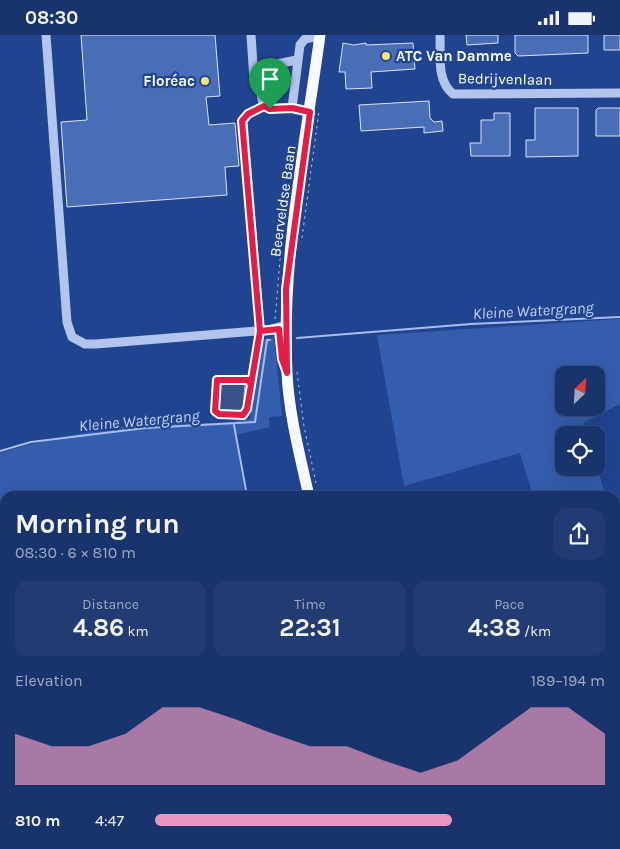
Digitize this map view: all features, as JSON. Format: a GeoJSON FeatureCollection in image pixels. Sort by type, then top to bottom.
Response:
{"type":"FeatureCollection","features":[{"type":"Feature","properties":{"kind":"main road","name":"Beerveldse Baan"},"geometry":{"type":"LineString","coordinates":[[308,491],[294,431],[291,370],[282,327],[311,110],[316,36]]}},
{"type":"Feature","properties":{"kind":"street"},"geometry":{"type":"LineString","coordinates":[[46,35],[67,322],[72,337],[85,344],[96,344],[260,331],[282,327]]}},
{"type":"Feature","properties":{"kind":"street"},"geometry":{"type":"LineString","coordinates":[[251,35],[254,80],[261,89]]}},
{"type":"Feature","properties":{"kind":"street","name":"Bedrijvenlaan"},"geometry":{"type":"LineString","coordinates":[[440,35],[442,80],[446,88],[454,94],[620,93]]}},
{"type":"Feature","properties":{"kind":"street"},"geometry":{"type":"LineString","coordinates":[[292,108],[300,45],[305,39],[316,36]]}},
{"type":"Feature","properties":{"kind":"street"},"geometry":{"type":"LineString","coordinates":[[264,106],[261,89],[262,73],[266,66],[297,60]]}},
{"type":"Feature","properties":{"kind":"street"},"geometry":{"type":"LineString","coordinates":[[251,385],[248,380],[217,380],[215,411],[219,414],[243,415],[247,409],[251,385],[260,331],[242,121],[248,114],[264,106]]}},
{"type":"Feature","properties":{"kind":"street"},"geometry":{"type":"LineString","coordinates":[[264,106],[270,109],[292,108],[311,110]]}},
{"type":"Feature","properties":{"kind":"path"},"geometry":{"type":"LineString","coordinates":[[301,241],[311,110]]}},
{"type":"Feature","properties":{"kind":"path"},"geometry":{"type":"LineString","coordinates":[[291,370],[317,487]]}},
{"type":"Feature","properties":{"kind":"shaded area"},"geometry":{"type":"Polygon","coordinates":[[[620,319],[620,404],[605,412],[605,366],[555,366],[555,416],[597,416],[583,423],[584,426],[555,426],[555,476],[599,476],[604,491],[531,491],[520,453],[404,486],[377,335],[620,319]]]}},
{"type":"Feature","properties":{"kind":"shaded area"},"geometry":{"type":"Polygon","coordinates":[[[274,337],[282,416],[269,417],[270,427],[235,435],[244,491],[0,491],[0,453],[35,443],[92,431],[129,426],[250,419],[260,340],[274,337]]]}},
{"type":"Feature","properties":{"kind":"shaded area"},"geometry":{"type":"Polygon","coordinates":[[[219,382],[245,382],[243,411],[218,410],[219,382]]]}},
{"type":"Feature","properties":{"kind":"building"},"geometry":{"type":"Polygon","coordinates":[[[81,35],[215,35],[220,96],[206,97],[209,125],[235,123],[239,166],[225,167],[227,195],[67,207],[61,122],[87,120],[81,35]]]}},
{"type":"Feature","properties":{"kind":"building"},"geometry":{"type":"Polygon","coordinates":[[[466,35],[498,35],[498,43],[467,45],[466,35]]]}},
{"type":"Feature","properties":{"kind":"building"},"geometry":{"type":"Polygon","coordinates":[[[515,35],[588,35],[588,53],[518,56],[515,53],[515,35]]]}},
{"type":"Feature","properties":{"kind":"building"},"geometry":{"type":"Polygon","coordinates":[[[604,35],[620,35],[620,50],[604,50],[604,35]]]}},
{"type":"Feature","properties":{"kind":"building"},"geometry":{"type":"Polygon","coordinates":[[[343,43],[354,45],[366,43],[366,45],[413,43],[415,69],[371,72],[372,88],[346,89],[345,72],[339,72],[343,43]]]}},
{"type":"Feature","properties":{"kind":"building"},"geometry":{"type":"Polygon","coordinates":[[[429,101],[430,118],[434,122],[442,121],[443,131],[424,133],[424,127],[361,131],[359,105],[429,101]]]}},
{"type":"Feature","properties":{"kind":"building"},"geometry":{"type":"Polygon","coordinates":[[[535,108],[578,108],[578,156],[526,157],[526,140],[535,140],[535,108]]]}},
{"type":"Feature","properties":{"kind":"building"},"geometry":{"type":"Polygon","coordinates":[[[598,108],[620,108],[620,136],[596,136],[596,110],[598,108]]]}},
{"type":"Feature","properties":{"kind":"building"},"geometry":{"type":"Polygon","coordinates":[[[494,113],[510,113],[510,156],[471,156],[470,143],[481,143],[481,120],[494,120],[494,113]]]}},
{"type":"Feature","properties":{"kind":"waterway","name":"Kleine Watergrang"},"geometry":{"type":"LineString","coordinates":[[297,338],[471,324],[620,317]]}},
{"type":"Feature","properties":{"kind":"waterway","name":"Kleine Watergrang"},"geometry":{"type":"LineString","coordinates":[[0,451],[31,442],[145,428],[255,422],[267,340],[270,340]]}},
{"type":"Feature","properties":{"kind":"waterway"},"geometry":{"type":"LineString","coordinates":[[234,425],[246,491]]}},
{"type":"Feature","properties":{"kind":"place","name":"ATC Van Damme"},"geometry":{"type":"Point","coordinates":[386,56]}},
{"type":"Feature","properties":{"kind":"place","name":"Floréac"},"geometry":{"type":"Point","coordinates":[205,81]}},
{"type":"Feature","properties":{"kind":"route"},"geometry":{"type":"LineString","coordinates":[[270,109],[264,106],[254,113],[248,114],[242,121],[260,331],[247,409],[243,415],[219,414],[215,411],[217,380],[248,380],[250,382],[251,385],[260,331],[279,329],[282,359],[287,373],[286,289],[310,112],[292,108],[270,109]]}}]}
